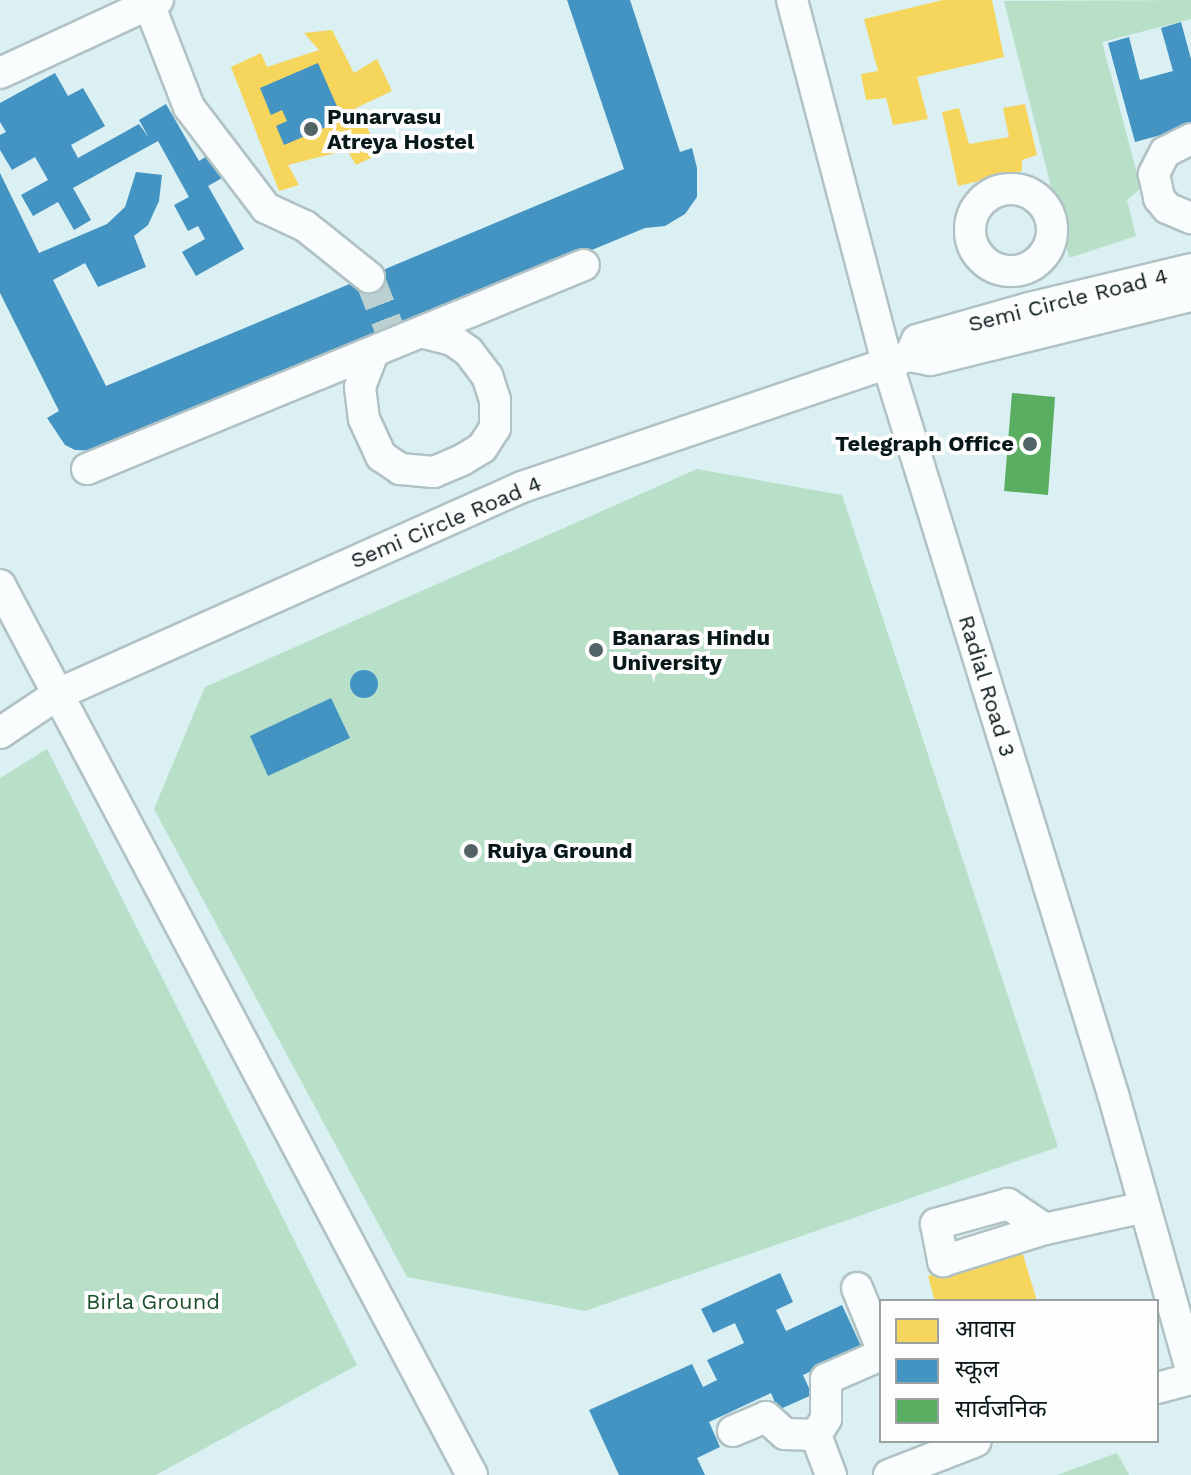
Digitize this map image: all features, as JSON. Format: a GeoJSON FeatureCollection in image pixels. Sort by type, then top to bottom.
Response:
{"type":"FeatureCollection","features":[{"type":"Feature","properties":{"kind":"lane","name":"Radial Road 3"},"geometry":{"type":"LineString","coordinates":[[792,0],[1191,1370]]}},
{"type":"Feature","properties":{"kind":"lane"},"geometry":{"type":"LineString","coordinates":[[0,73],[153,2],[189,107],[266,208],[305,226],[369,277]]}},
{"type":"Feature","properties":{"kind":"lane"},"geometry":{"type":"LineString","coordinates":[[1191,139],[1165,152],[1154,174],[1159,198],[1167,208],[1191,218]]}},
{"type":"Feature","properties":{"kind":"lane"},"geometry":{"type":"LineString","coordinates":[[87,469],[584,265]]}},
{"type":"Feature","properties":{"kind":"lane","name":"Semi Circle Road 4"},"geometry":{"type":"LineString","coordinates":[[1032,320],[1191,269]]}},
{"type":"Feature","properties":{"kind":"lane"},"geometry":{"type":"LineString","coordinates":[[1022,270],[1032,320]]}},
{"type":"Feature","properties":{"kind":"lane","name":"Semi Circle Road 4"},"geometry":{"type":"LineString","coordinates":[[0,733],[58,694],[522,487],[899,360],[917,340],[1191,296]]}},
{"type":"Feature","properties":{"kind":"lane"},"geometry":{"type":"LineString","coordinates":[[395,340],[452,340],[468,351],[487,376],[495,400],[495,428],[482,448],[434,472],[400,469],[381,456],[364,419],[360,387],[395,340]]}},
{"type":"Feature","properties":{"kind":"lane"},"geometry":{"type":"LineString","coordinates":[[451,465],[471,510]]}},
{"type":"Feature","properties":{"kind":"lane"},"geometry":{"type":"LineString","coordinates":[[0,585],[472,1475]]}},
{"type":"Feature","properties":{"kind":"lane"},"geometry":{"type":"LineString","coordinates":[[1045,1229],[1145,1207]]}},
{"type":"Feature","properties":{"kind":"lane"},"geometry":{"type":"LineString","coordinates":[[857,1288],[879,1342]]}},
{"type":"Feature","properties":{"kind":"lane"},"geometry":{"type":"LineString","coordinates":[[816,1435],[826,1419],[826,1379],[879,1356]]}},
{"type":"Feature","properties":{"kind":"lane"},"geometry":{"type":"LineString","coordinates":[[1159,1387],[1191,1379]]}},
{"type":"Feature","properties":{"kind":"lane"},"geometry":{"type":"LineString","coordinates":[[733,1431],[766,1417],[785,1434],[816,1435]]}},
{"type":"Feature","properties":{"kind":"lane"},"geometry":{"type":"LineString","coordinates":[[816,1435],[831,1475]]}},
{"type":"Feature","properties":{"kind":"lane"},"geometry":{"type":"LineString","coordinates":[[889,1475],[971,1443]]}},
{"type":"Feature","properties":{"kind":"green space"},"geometry":{"type":"Polygon","coordinates":[[[1191,0],[1191,19],[1102,42],[1141,188],[1127,200],[1136,236],[1069,258],[1004,1],[1191,0]]]}},
{"type":"Feature","properties":{"kind":"green space"},"geometry":{"type":"Polygon","coordinates":[[[697,469],[842,495],[1058,1147],[585,1311],[407,1277],[154,809],[205,687],[697,469]]]}},
{"type":"Feature","properties":{"kind":"green space","name":"Birla Ground"},"geometry":{"type":"Polygon","coordinates":[[[47,749],[357,1365],[156,1475],[0,1475],[0,778],[47,749]]]}},
{"type":"Feature","properties":{"kind":"green space"},"geometry":{"type":"Polygon","coordinates":[[[1117,1453],[1129,1475],[1057,1475],[1117,1453]]]}},
{"type":"Feature","properties":{"kind":"building: आवास"},"geometry":{"type":"Polygon","coordinates":[[[943,0],[992,0],[1004,57],[917,77],[928,119],[893,125],[886,98],[866,100],[861,74],[878,71],[864,19],[943,0]]]}},
{"type":"Feature","properties":{"kind":"building: आवास","name":"Punarvasu Atreya Hostel"},"geometry":{"type":"Polygon","coordinates":[[[332,30],[354,73],[377,59],[392,91],[356,108],[381,153],[356,165],[347,150],[288,165],[299,185],[279,191],[231,67],[261,53],[267,67],[319,50],[304,33],[332,30]]]}},
{"type":"Feature","properties":{"kind":"building: आवास"},"geometry":{"type":"Polygon","coordinates":[[[1025,104],[1037,155],[1022,160],[1022,171],[958,186],[942,112],[959,108],[969,144],[1009,137],[1003,108],[1025,104]]]}},
{"type":"Feature","properties":{"kind":"building: आवास"},"geometry":{"type":"Polygon","coordinates":[[[1021,1248],[1036,1299],[934,1299],[928,1276],[1021,1248]]]}},
{"type":"Feature","properties":{"kind":"building: स्कूल"},"geometry":{"type":"Polygon","coordinates":[[[567,0],[630,0],[680,152],[692,148],[697,168],[697,197],[685,214],[665,226],[645,228],[105,451],[75,450],[65,445],[47,418],[59,411],[0,293],[0,173],[39,253],[107,224],[125,207],[136,172],[162,175],[159,201],[148,225],[134,236],[146,267],[98,287],[85,263],[53,280],[106,386],[624,169],[567,0]]]}},
{"type":"Feature","properties":{"kind":"building: स्कूल"},"geometry":{"type":"Polygon","coordinates":[[[1181,22],[1191,59],[1191,127],[1135,142],[1108,43],[1129,37],[1140,80],[1173,71],[1161,28],[1181,22]]]}},
{"type":"Feature","properties":{"kind":"building: स्कूल"},"geometry":{"type":"Polygon","coordinates":[[[318,63],[343,120],[284,145],[276,126],[287,121],[282,110],[271,115],[260,88],[318,63]]]}},
{"type":"Feature","properties":{"kind":"building: स्कूल"},"geometry":{"type":"Polygon","coordinates":[[[55,73],[68,96],[83,88],[105,126],[71,145],[78,158],[139,124],[149,138],[139,120],[166,104],[199,161],[218,149],[231,173],[208,186],[244,249],[196,276],[182,252],[205,239],[198,226],[188,231],[174,205],[189,197],[158,141],[73,188],[91,220],[74,230],[58,202],[33,216],[21,195],[48,180],[35,157],[12,170],[0,150],[0,135],[6,132],[0,122],[0,103],[55,73]]]}},
{"type":"Feature","properties":{"kind":"building: स्कूल"},"geometry":{"type":"Polygon","coordinates":[[[364,670],[374,674],[378,684],[374,694],[364,698],[354,694],[350,684],[354,674],[364,670]]]}},
{"type":"Feature","properties":{"kind":"building: स्कूल"},"geometry":{"type":"Polygon","coordinates":[[[331,698],[350,738],[268,776],[250,736],[331,698]]]}},
{"type":"Feature","properties":{"kind":"building: स्कूल"},"geometry":{"type":"Polygon","coordinates":[[[780,1273],[793,1302],[776,1310],[786,1331],[842,1305],[862,1348],[803,1375],[812,1395],[778,1410],[771,1393],[709,1422],[720,1447],[697,1458],[705,1475],[619,1475],[589,1410],[692,1364],[703,1387],[717,1380],[707,1360],[744,1343],[735,1323],[713,1333],[701,1309],[780,1273]]]}},
{"type":"Feature","properties":{"kind":"building: सार्वजनिक","name":"Telegraph Office"},"geometry":{"type":"Polygon","coordinates":[[[1012,393],[1055,397],[1048,495],[1004,491],[1012,393]]]}},
{"type":"Feature","properties":{"kind":"tunnel"},"geometry":{"type":"LineString","coordinates":[[369,277],[391,333]]}},
{"type":"Feature","properties":{"kind":"place","name":"Punarvasu Atreya Hostel"},"geometry":{"type":"Point","coordinates":[311,129]}},
{"type":"Feature","properties":{"kind":"place","name":"Telegraph Office"},"geometry":{"type":"Point","coordinates":[1030,444]}},
{"type":"Feature","properties":{"kind":"place","name":"Banaras Hindu University"},"geometry":{"type":"Point","coordinates":[596,650]}},
{"type":"Feature","properties":{"kind":"place","name":"Ruiya Ground"},"geometry":{"type":"Point","coordinates":[471,851]}}]}
